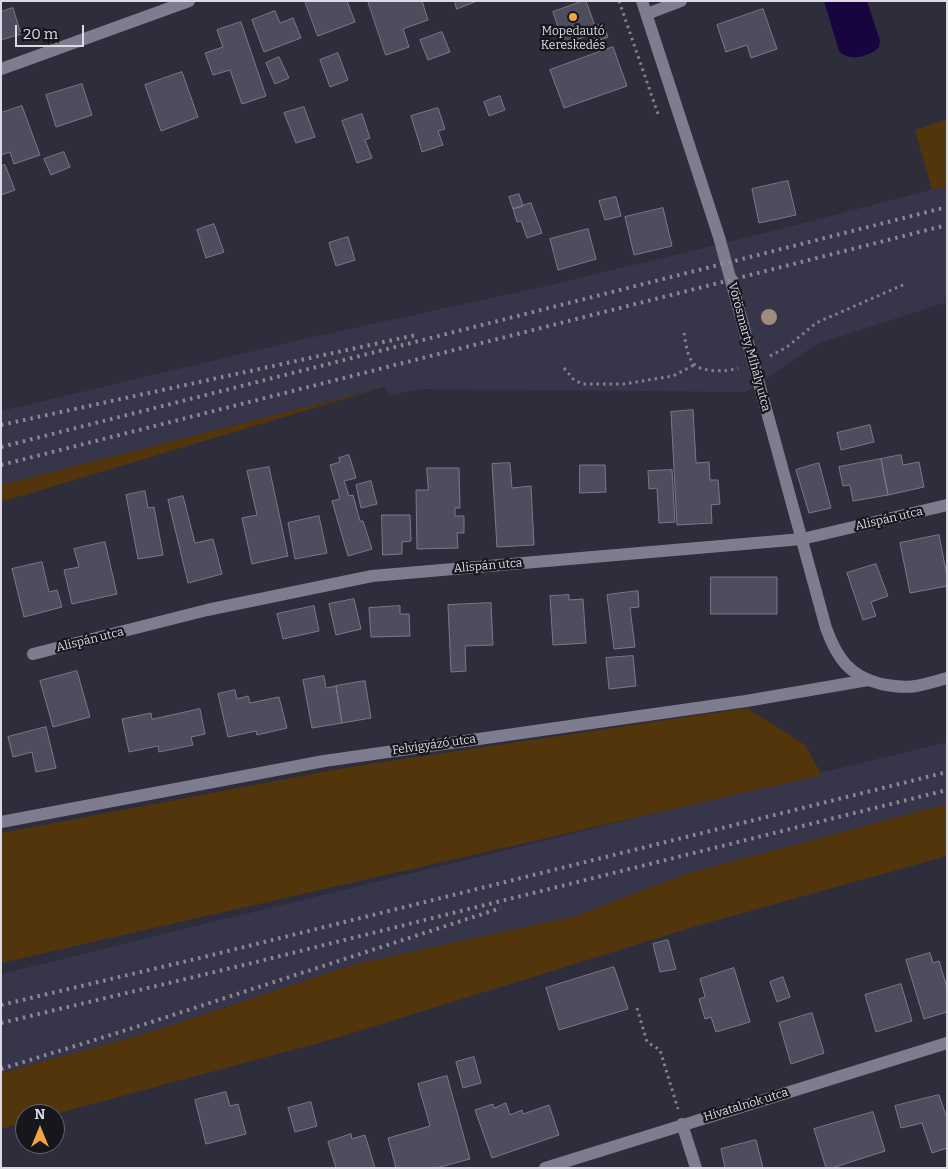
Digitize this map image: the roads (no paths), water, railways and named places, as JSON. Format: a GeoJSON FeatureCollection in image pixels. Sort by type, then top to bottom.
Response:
{"type":"FeatureCollection","features":[{"type":"Feature","properties":{"kind":"street"},"geometry":{"type":"LineString","coordinates":[[1,69],[189,1]]}},
{"type":"Feature","properties":{"kind":"street","name":"Vörösmarty Mihály utca"},"geometry":{"type":"LineString","coordinates":[[642,1],[719,237],[826,628],[832,645],[841,659],[852,671],[868,680]]}},
{"type":"Feature","properties":{"kind":"street"},"geometry":{"type":"LineString","coordinates":[[647,14],[681,1]]}},
{"type":"Feature","properties":{"kind":"street","name":"Alispán utca"},"geometry":{"type":"LineString","coordinates":[[33,654],[207,610],[372,576],[802,539],[947,505]]}},
{"type":"Feature","properties":{"kind":"street"},"geometry":{"type":"LineString","coordinates":[[868,680],[893,687],[915,687],[947,678]]}},
{"type":"Feature","properties":{"kind":"street","name":"Felvigyázó utca"},"geometry":{"type":"LineString","coordinates":[[1,822],[324,761],[746,701],[868,680]]}},
{"type":"Feature","properties":{"kind":"street","name":"Hivatalnok utca"},"geometry":{"type":"LineString","coordinates":[[545,1168],[682,1124],[947,1044]]}},
{"type":"Feature","properties":{"kind":"street"},"geometry":{"type":"LineString","coordinates":[[682,1124],[696,1168]]}},
{"type":"Feature","properties":{"kind":"railway"},"geometry":{"type":"LineString","coordinates":[[1,447],[947,207]]}},
{"type":"Feature","properties":{"kind":"railway"},"geometry":{"type":"LineString","coordinates":[[1,465],[947,225]]}},
{"type":"Feature","properties":{"kind":"railway"},"geometry":{"type":"LineString","coordinates":[[1,425],[416,335]]}},
{"type":"Feature","properties":{"kind":"railway"},"geometry":{"type":"LineString","coordinates":[[1,1005],[204,957],[947,772]]}},
{"type":"Feature","properties":{"kind":"railway"},"geometry":{"type":"LineString","coordinates":[[1,1023],[244,965],[947,790]]}},
{"type":"Feature","properties":{"kind":"railway"},"geometry":{"type":"LineString","coordinates":[[1,1069],[501,908]]}},
{"type":"Feature","properties":{"kind":"place","name":"Mopedautó Kereskedés"},"geometry":{"type":"Point","coordinates":[573,17]}}]}
